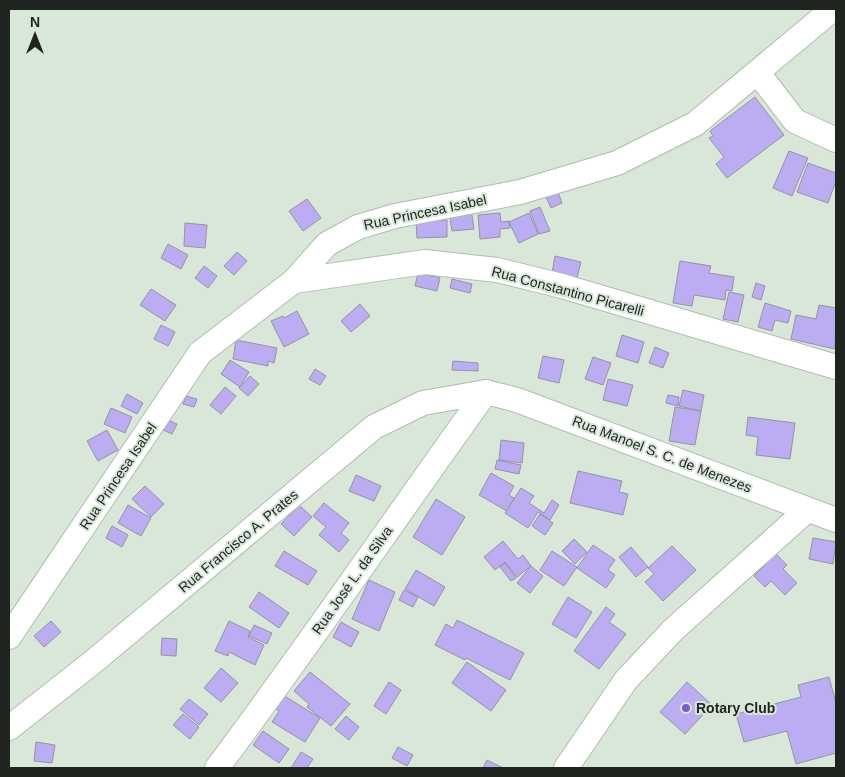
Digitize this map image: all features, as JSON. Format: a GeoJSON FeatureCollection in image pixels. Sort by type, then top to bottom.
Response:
{"type":"FeatureCollection","features":[{"type":"Feature","properties":{"kind":"street","name":"Rua Princesa Isabel"},"geometry":{"type":"LineString","coordinates":[[9,637],[200,353],[294,281],[328,244],[358,227],[395,216],[520,192],[617,162],[695,124],[833,9]]}},
{"type":"Feature","properties":{"kind":"street"},"geometry":{"type":"LineString","coordinates":[[758,73],[795,121],[836,140]]}},
{"type":"Feature","properties":{"kind":"street","name":"Rua Constantino Picarelli"},"geometry":{"type":"LineString","coordinates":[[294,281],[425,262],[497,270],[562,286],[836,367]]}},
{"type":"Feature","properties":{"kind":"street","name":"Rua Manoel S. C. de Menezes"},"geometry":{"type":"LineString","coordinates":[[486,392],[517,400],[836,520]]}},
{"type":"Feature","properties":{"kind":"street","name":"Rua Francisco A. Prates"},"geometry":{"type":"LineString","coordinates":[[9,728],[93,662],[374,427],[423,403],[486,392]]}},
{"type":"Feature","properties":{"kind":"street","name":"Rua José L. da Silva"},"geometry":{"type":"LineString","coordinates":[[217,768],[267,702],[486,392]]}},
{"type":"Feature","properties":{"kind":"street"},"geometry":{"type":"LineString","coordinates":[[566,768],[632,673],[673,630],[807,510]]}},
{"type":"Feature","properties":{"kind":"building"},"geometry":{"type":"Polygon","coordinates":[[[755,97],[784,135],[727,178],[716,164],[724,157],[709,138],[713,136],[710,131],[755,97]]]}},
{"type":"Feature","properties":{"kind":"building"},"geometry":{"type":"Polygon","coordinates":[[[789,151],[808,158],[792,196],[773,188],[789,151]]]}},
{"type":"Feature","properties":{"kind":"building"},"geometry":{"type":"Polygon","coordinates":[[[808,163],[836,173],[836,181],[828,203],[797,192],[808,163]]]}},
{"type":"Feature","properties":{"kind":"building"},"geometry":{"type":"Polygon","coordinates":[[[558,192],[562,203],[551,208],[546,197],[558,192]]]}},
{"type":"Feature","properties":{"kind":"building"},"geometry":{"type":"Polygon","coordinates":[[[307,199],[321,218],[303,231],[289,211],[307,199]]]}},
{"type":"Feature","properties":{"kind":"building"},"geometry":{"type":"Polygon","coordinates":[[[540,207],[550,231],[539,234],[530,211],[540,207]]]}},
{"type":"Feature","properties":{"kind":"building"},"geometry":{"type":"Polygon","coordinates":[[[471,209],[474,229],[452,231],[449,212],[471,209]]]}},
{"type":"Feature","properties":{"kind":"building"},"geometry":{"type":"Polygon","coordinates":[[[500,213],[501,222],[509,221],[510,228],[500,229],[500,237],[480,239],[478,215],[500,213]]]}},
{"type":"Feature","properties":{"kind":"building"},"geometry":{"type":"Polygon","coordinates":[[[529,213],[538,234],[519,243],[509,222],[529,213]]]}},
{"type":"Feature","properties":{"kind":"building"},"geometry":{"type":"Polygon","coordinates":[[[447,220],[447,237],[417,238],[416,221],[447,220]]]}},
{"type":"Feature","properties":{"kind":"building"},"geometry":{"type":"Polygon","coordinates":[[[185,223],[207,225],[205,248],[184,246],[185,223]]]}},
{"type":"Feature","properties":{"kind":"building"},"geometry":{"type":"Polygon","coordinates":[[[168,244],[188,255],[181,269],[161,258],[168,244]]]}},
{"type":"Feature","properties":{"kind":"building"},"geometry":{"type":"Polygon","coordinates":[[[237,252],[247,261],[234,275],[224,266],[237,252]]]}},
{"type":"Feature","properties":{"kind":"building"},"geometry":{"type":"Polygon","coordinates":[[[555,256],[581,262],[577,278],[552,273],[555,256]]]}},
{"type":"Feature","properties":{"kind":"building"},"geometry":{"type":"Polygon","coordinates":[[[680,261],[711,266],[709,273],[734,277],[732,291],[726,290],[725,300],[694,295],[692,306],[673,303],[680,261]]]}},
{"type":"Feature","properties":{"kind":"building"},"geometry":{"type":"Polygon","coordinates":[[[204,266],[217,276],[208,288],[195,278],[204,266]]]}},
{"type":"Feature","properties":{"kind":"building"},"geometry":{"type":"Polygon","coordinates":[[[418,273],[440,278],[437,291],[415,286],[418,273]]]}},
{"type":"Feature","properties":{"kind":"building"},"geometry":{"type":"Polygon","coordinates":[[[452,279],[472,284],[470,293],[450,288],[452,279]]]}},
{"type":"Feature","properties":{"kind":"building"},"geometry":{"type":"Polygon","coordinates":[[[756,283],[765,286],[761,300],[752,297],[756,283]]]}},
{"type":"Feature","properties":{"kind":"building"},"geometry":{"type":"Polygon","coordinates":[[[151,289],[176,305],[165,321],[140,305],[151,289]]]}},
{"type":"Feature","properties":{"kind":"building"},"geometry":{"type":"Polygon","coordinates":[[[729,292],[744,295],[738,322],[723,319],[729,292]]]}},
{"type":"Feature","properties":{"kind":"building"},"geometry":{"type":"Polygon","coordinates":[[[765,303],[791,311],[788,323],[775,320],[772,331],[758,327],[765,303]]]}},
{"type":"Feature","properties":{"kind":"building"},"geometry":{"type":"Polygon","coordinates":[[[360,304],[370,316],[351,332],[341,321],[360,304]]]}},
{"type":"Feature","properties":{"kind":"building"},"geometry":{"type":"Polygon","coordinates":[[[819,305],[836,308],[835,349],[791,339],[796,315],[816,319],[819,305]]]}},
{"type":"Feature","properties":{"kind":"building"},"geometry":{"type":"Polygon","coordinates":[[[297,311],[309,334],[284,347],[271,321],[283,316],[284,318],[297,311]]]}},
{"type":"Feature","properties":{"kind":"building"},"geometry":{"type":"Polygon","coordinates":[[[161,325],[175,332],[168,346],[154,339],[161,325]]]}},
{"type":"Feature","properties":{"kind":"building"},"geometry":{"type":"Polygon","coordinates":[[[622,335],[644,342],[638,363],[616,356],[622,335]]]}},
{"type":"Feature","properties":{"kind":"building"},"geometry":{"type":"Polygon","coordinates":[[[236,340],[277,348],[274,363],[268,361],[268,366],[233,359],[236,340]]]}},
{"type":"Feature","properties":{"kind":"building"},"geometry":{"type":"Polygon","coordinates":[[[655,347],[669,353],[663,368],[649,363],[655,347]]]}},
{"type":"Feature","properties":{"kind":"building"},"geometry":{"type":"Polygon","coordinates":[[[543,356],[564,360],[559,383],[538,378],[543,356]]]}},
{"type":"Feature","properties":{"kind":"building"},"geometry":{"type":"Polygon","coordinates":[[[593,357],[611,363],[603,385],[585,379],[593,357]]]}},
{"type":"Feature","properties":{"kind":"building"},"geometry":{"type":"Polygon","coordinates":[[[230,360],[249,372],[240,387],[221,374],[230,360]]]}},
{"type":"Feature","properties":{"kind":"building"},"geometry":{"type":"Polygon","coordinates":[[[453,361],[478,363],[478,371],[452,370],[453,361]]]}},
{"type":"Feature","properties":{"kind":"building"},"geometry":{"type":"Polygon","coordinates":[[[315,369],[326,376],[320,385],[309,379],[315,369]]]}},
{"type":"Feature","properties":{"kind":"building"},"geometry":{"type":"Polygon","coordinates":[[[250,376],[259,384],[248,396],[239,388],[250,376]]]}},
{"type":"Feature","properties":{"kind":"building"},"geometry":{"type":"Polygon","coordinates":[[[608,379],[633,385],[627,406],[603,400],[608,379]]]}},
{"type":"Feature","properties":{"kind":"building"},"geometry":{"type":"Polygon","coordinates":[[[225,387],[236,396],[221,414],[210,405],[225,387]]]}},
{"type":"Feature","properties":{"kind":"building"},"geometry":{"type":"Polygon","coordinates":[[[683,390],[704,395],[701,411],[679,406],[683,390]]]}},
{"type":"Feature","properties":{"kind":"building"},"geometry":{"type":"Polygon","coordinates":[[[127,394],[143,403],[137,414],[121,406],[127,394]]]}},
{"type":"Feature","properties":{"kind":"building"},"geometry":{"type":"Polygon","coordinates":[[[668,395],[679,397],[678,406],[666,403],[668,395]]]}},
{"type":"Feature","properties":{"kind":"building"},"geometry":{"type":"Polygon","coordinates":[[[186,396],[197,399],[194,407],[183,404],[186,396]]]}},
{"type":"Feature","properties":{"kind":"building"},"geometry":{"type":"Polygon","coordinates":[[[675,407],[701,411],[695,445],[669,441],[675,407]]]}},
{"type":"Feature","properties":{"kind":"building"},"geometry":{"type":"Polygon","coordinates":[[[111,408],[132,417],[125,433],[104,424],[111,408]]]}},
{"type":"Feature","properties":{"kind":"building"},"geometry":{"type":"Polygon","coordinates":[[[160,416],[177,424],[172,434],[155,426],[160,416]]]}},
{"type":"Feature","properties":{"kind":"building"},"geometry":{"type":"Polygon","coordinates":[[[748,417],[795,423],[790,459],[756,455],[758,437],[746,435],[748,417]]]}},
{"type":"Feature","properties":{"kind":"building"},"geometry":{"type":"Polygon","coordinates":[[[107,430],[118,450],[98,461],[87,441],[107,430]]]}},
{"type":"Feature","properties":{"kind":"building"},"geometry":{"type":"Polygon","coordinates":[[[501,440],[524,443],[522,463],[499,460],[501,440]]]}},
{"type":"Feature","properties":{"kind":"building"},"geometry":{"type":"Polygon","coordinates":[[[497,460],[521,465],[519,474],[495,469],[497,460]]]}},
{"type":"Feature","properties":{"kind":"building"},"geometry":{"type":"Polygon","coordinates":[[[578,471],[622,481],[619,492],[628,494],[623,515],[570,503],[578,471]]]}},
{"type":"Feature","properties":{"kind":"building"},"geometry":{"type":"Polygon","coordinates":[[[491,473],[514,486],[509,495],[514,498],[507,511],[479,495],[491,473]]]}},
{"type":"Feature","properties":{"kind":"building"},"geometry":{"type":"Polygon","coordinates":[[[356,475],[381,486],[374,501],[349,491],[356,475]]]}},
{"type":"Feature","properties":{"kind":"building"},"geometry":{"type":"Polygon","coordinates":[[[145,486],[164,504],[151,517],[132,499],[145,486]]]}},
{"type":"Feature","properties":{"kind":"building"},"geometry":{"type":"Polygon","coordinates":[[[521,488],[534,496],[529,503],[544,513],[552,500],[559,505],[550,520],[538,512],[528,528],[505,513],[521,488]]]}},
{"type":"Feature","properties":{"kind":"building"},"geometry":{"type":"Polygon","coordinates":[[[436,499],[465,517],[442,555],[413,537],[436,499]]]}},
{"type":"Feature","properties":{"kind":"building"},"geometry":{"type":"Polygon","coordinates":[[[324,503],[349,523],[341,533],[349,540],[339,552],[319,535],[326,527],[313,516],[324,503]]]}},
{"type":"Feature","properties":{"kind":"building"},"geometry":{"type":"Polygon","coordinates":[[[128,505],[151,518],[141,536],[118,523],[128,505]]]}},
{"type":"Feature","properties":{"kind":"building"},"geometry":{"type":"Polygon","coordinates":[[[299,505],[312,517],[294,536],[281,524],[299,505]]]}},
{"type":"Feature","properties":{"kind":"building"},"geometry":{"type":"Polygon","coordinates":[[[540,514],[553,523],[545,535],[532,526],[540,514]]]}},
{"type":"Feature","properties":{"kind":"building"},"geometry":{"type":"Polygon","coordinates":[[[112,526],[128,535],[122,547],[106,538],[112,526]]]}},
{"type":"Feature","properties":{"kind":"building"},"geometry":{"type":"Polygon","coordinates":[[[813,538],[836,542],[833,564],[809,559],[813,538]]]}},
{"type":"Feature","properties":{"kind":"building"},"geometry":{"type":"Polygon","coordinates":[[[574,539],[587,552],[575,564],[562,551],[574,539]]]}},
{"type":"Feature","properties":{"kind":"building"},"geometry":{"type":"Polygon","coordinates":[[[503,541],[518,559],[523,555],[531,566],[517,577],[505,562],[495,570],[484,557],[503,541]]]}},
{"type":"Feature","properties":{"kind":"building"},"geometry":{"type":"Polygon","coordinates":[[[593,545],[615,560],[608,570],[615,575],[606,588],[577,568],[593,545]]]}},
{"type":"Feature","properties":{"kind":"building"},"geometry":{"type":"Polygon","coordinates":[[[672,546],[696,570],[663,601],[645,582],[654,574],[648,568],[672,546]]]}},
{"type":"Feature","properties":{"kind":"building"},"geometry":{"type":"Polygon","coordinates":[[[631,547],[648,567],[636,577],[619,557],[631,547]]]}},
{"type":"Feature","properties":{"kind":"building"},"geometry":{"type":"Polygon","coordinates":[[[284,551],[317,571],[308,585],[275,566],[284,551]]]}},
{"type":"Feature","properties":{"kind":"building"},"geometry":{"type":"Polygon","coordinates":[[[552,551],[577,567],[564,586],[540,570],[552,551]]]}},
{"type":"Feature","properties":{"kind":"building"},"geometry":{"type":"Polygon","coordinates":[[[776,554],[787,565],[783,569],[797,583],[785,595],[771,581],[765,587],[754,576],[776,554]]]}},
{"type":"Feature","properties":{"kind":"building"},"geometry":{"type":"Polygon","coordinates":[[[505,563],[516,578],[511,581],[500,567],[505,563]]]}},
{"type":"Feature","properties":{"kind":"building"},"geometry":{"type":"Polygon","coordinates":[[[531,566],[543,576],[530,593],[517,583],[531,566]]]}},
{"type":"Feature","properties":{"kind":"building"},"geometry":{"type":"Polygon","coordinates":[[[416,570],[445,587],[434,606],[405,589],[416,570]]]}},
{"type":"Feature","properties":{"kind":"building"},"geometry":{"type":"Polygon","coordinates":[[[369,580],[395,592],[379,631],[352,619],[369,580]]]}},
{"type":"Feature","properties":{"kind":"building"},"geometry":{"type":"Polygon","coordinates":[[[404,590],[418,597],[413,607],[399,600],[404,590]]]}},
{"type":"Feature","properties":{"kind":"building"},"geometry":{"type":"Polygon","coordinates":[[[259,592],[289,613],[279,628],[249,607],[259,592]]]}},
{"type":"Feature","properties":{"kind":"building"},"geometry":{"type":"Polygon","coordinates":[[[568,597],[592,612],[576,638],[552,624],[568,597]]]}},
{"type":"Feature","properties":{"kind":"building"},"geometry":{"type":"Polygon","coordinates":[[[606,607],[615,614],[609,622],[626,634],[599,669],[574,651],[606,607]]]}},
{"type":"Feature","properties":{"kind":"building"},"geometry":{"type":"Polygon","coordinates":[[[457,620],[524,653],[510,680],[435,645],[446,624],[453,628],[457,620]]]}},
{"type":"Feature","properties":{"kind":"building"},"geometry":{"type":"Polygon","coordinates":[[[51,621],[61,632],[44,647],[34,636],[51,621]]]}},
{"type":"Feature","properties":{"kind":"building"},"geometry":{"type":"Polygon","coordinates":[[[229,621],[250,631],[248,637],[264,645],[255,665],[229,652],[228,656],[215,651],[229,621]]]}},
{"type":"Feature","properties":{"kind":"building"},"geometry":{"type":"Polygon","coordinates":[[[341,622],[359,632],[351,647],[333,637],[341,622]]]}},
{"type":"Feature","properties":{"kind":"building"},"geometry":{"type":"Polygon","coordinates":[[[254,625],[272,633],[267,644],[249,636],[254,625]]]}},
{"type":"Feature","properties":{"kind":"building"},"geometry":{"type":"Polygon","coordinates":[[[162,638],[177,639],[176,656],[161,655],[162,638]]]}},
{"type":"Feature","properties":{"kind":"building"},"geometry":{"type":"Polygon","coordinates":[[[467,662],[506,690],[491,711],[452,683],[467,662]]]}},
{"type":"Feature","properties":{"kind":"building"},"geometry":{"type":"Polygon","coordinates":[[[221,668],[238,683],[221,702],[204,688],[221,668]]]}},
{"type":"Feature","properties":{"kind":"building"},"geometry":{"type":"Polygon","coordinates":[[[310,672],[350,704],[331,726],[307,707],[309,704],[294,691],[310,672]]]}},
{"type":"Feature","properties":{"kind":"building"},"geometry":{"type":"Polygon","coordinates":[[[829,677],[836,703],[836,753],[796,764],[787,731],[744,742],[736,714],[801,697],[798,685],[829,677]]]}},
{"type":"Feature","properties":{"kind":"building"},"geometry":{"type":"Polygon","coordinates":[[[389,682],[401,690],[386,714],[374,706],[389,682]]]}},
{"type":"Feature","properties":{"kind":"building","name":"Rotary Club"},"geometry":{"type":"Polygon","coordinates":[[[687,682],[712,705],[685,734],[660,712],[687,682]]]}},
{"type":"Feature","properties":{"kind":"building"},"geometry":{"type":"Polygon","coordinates":[[[283,695],[320,718],[305,742],[272,722],[279,711],[275,708],[283,695]]]}},
{"type":"Feature","properties":{"kind":"building"},"geometry":{"type":"Polygon","coordinates":[[[189,699],[208,714],[199,725],[180,709],[189,699]]]}},
{"type":"Feature","properties":{"kind":"building"},"geometry":{"type":"Polygon","coordinates":[[[183,714],[199,727],[190,739],[173,725],[183,714]]]}},
{"type":"Feature","properties":{"kind":"building"},"geometry":{"type":"Polygon","coordinates":[[[346,716],[359,727],[349,740],[335,729],[346,716]]]}},
{"type":"Feature","properties":{"kind":"building"},"geometry":{"type":"Polygon","coordinates":[[[263,731],[289,749],[279,763],[253,745],[263,731]]]}},
{"type":"Feature","properties":{"kind":"building"},"geometry":{"type":"Polygon","coordinates":[[[36,742],[55,745],[52,763],[34,761],[36,742]]]}},
{"type":"Feature","properties":{"kind":"building"},"geometry":{"type":"Polygon","coordinates":[[[398,747],[413,755],[407,766],[392,758],[398,747]]]}},
{"type":"Feature","properties":{"kind":"building"},"geometry":{"type":"Polygon","coordinates":[[[301,752],[313,759],[307,768],[291,768],[301,752]]]}},
{"type":"Feature","properties":{"kind":"building"},"geometry":{"type":"Polygon","coordinates":[[[487,760],[503,768],[483,768],[487,760]]]}},
{"type":"Feature","properties":{"kind":"place","name":"Rotary Club"},"geometry":{"type":"Point","coordinates":[686,708]}}]}
